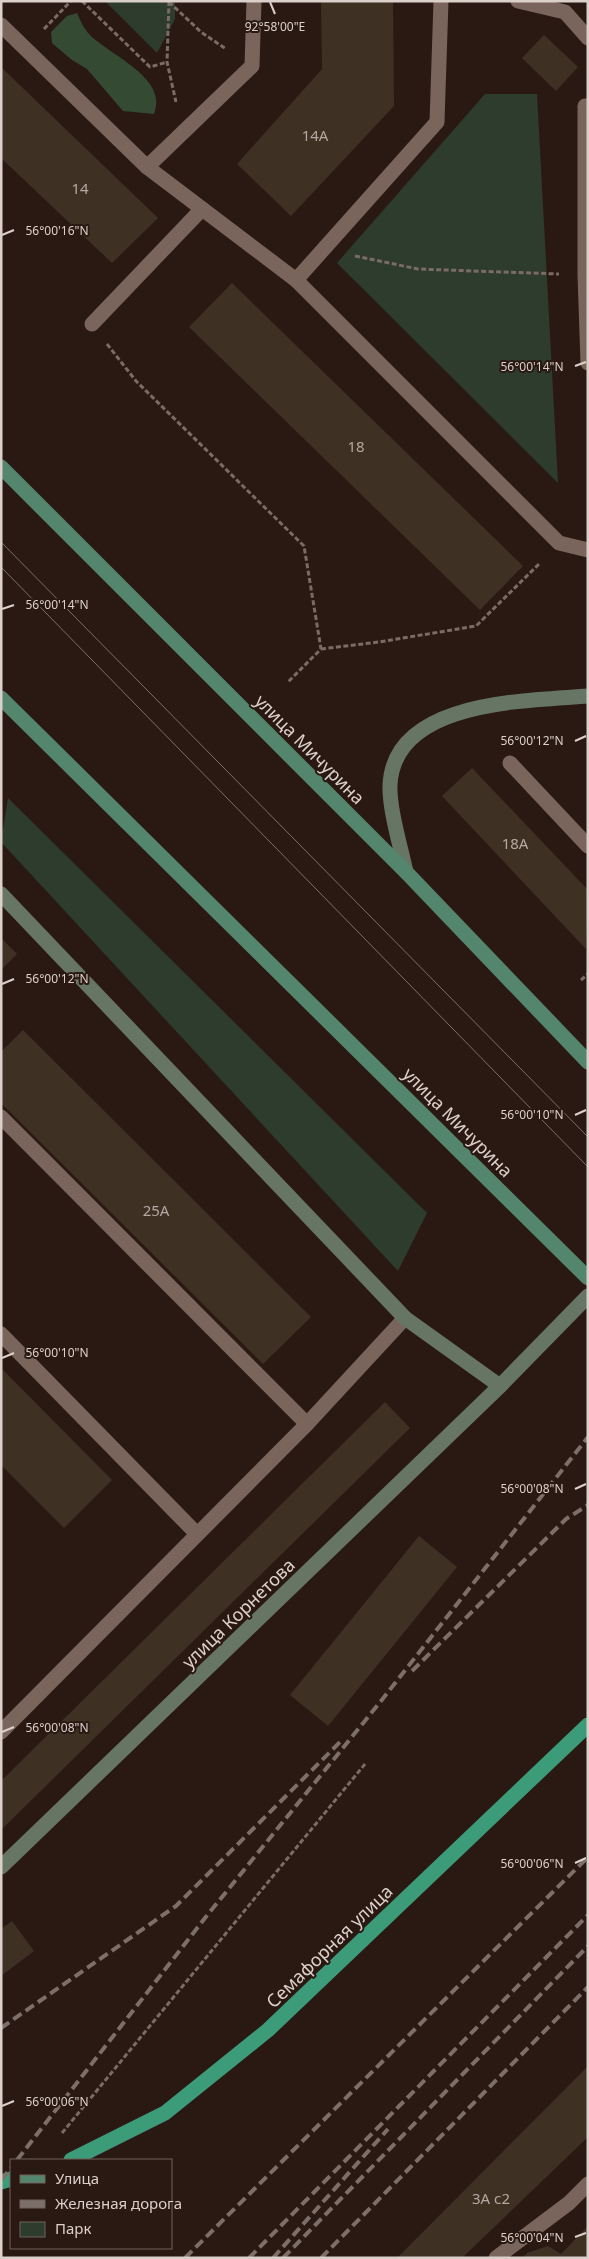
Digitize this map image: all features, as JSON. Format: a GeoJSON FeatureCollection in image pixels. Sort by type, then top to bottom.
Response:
{"type":"FeatureCollection","features":[{"type":"Feature","properties":{"kind":"highway","name":"Семафорная улица"},"geometry":{"type":"LineString","coordinates":[[73,2159],[165,2113],[268,2030],[588,1725]]}},
{"type":"Feature","properties":{"kind":"main road","name":"улица Мичурина"},"geometry":{"type":"LineString","coordinates":[[1,467],[406,872],[588,1062]]}},
{"type":"Feature","properties":{"kind":"main road"},"geometry":{"type":"LineString","coordinates":[[406,872],[390,786],[393,764],[406,742],[429,726],[452,716],[490,704],[588,696]]}},
{"type":"Feature","properties":{"kind":"main road","name":"улица Мичурина"},"geometry":{"type":"LineString","coordinates":[[1,698],[588,1278]]}},
{"type":"Feature","properties":{"kind":"main road"},"geometry":{"type":"LineString","coordinates":[[1,894],[404,1318],[500,1386]]}},
{"type":"Feature","properties":{"kind":"main road","name":"улица Корнетова"},"geometry":{"type":"LineString","coordinates":[[1,1867],[500,1386],[588,1296]]}},
{"type":"Feature","properties":{"kind":"lane"},"geometry":{"type":"LineString","coordinates":[[147,167],[183,135],[252,66],[254,1]]}},
{"type":"Feature","properties":{"kind":"lane"},"geometry":{"type":"LineString","coordinates":[[296,280],[437,122],[441,1]]}},
{"type":"Feature","properties":{"kind":"lane"},"geometry":{"type":"LineString","coordinates":[[518,1],[565,12],[588,38]]}},
{"type":"Feature","properties":{"kind":"lane"},"geometry":{"type":"LineString","coordinates":[[1,25],[147,167],[296,280],[559,543],[588,550]]}},
{"type":"Feature","properties":{"kind":"lane"},"geometry":{"type":"LineString","coordinates":[[588,106],[585,106],[585,274],[588,363]]}},
{"type":"Feature","properties":{"kind":"lane"},"geometry":{"type":"LineString","coordinates":[[92,324],[202,209]]}},
{"type":"Feature","properties":{"kind":"lane"},"geometry":{"type":"LineString","coordinates":[[510,763],[588,846]]}},
{"type":"Feature","properties":{"kind":"lane"},"geometry":{"type":"LineString","coordinates":[[1,1117],[307,1424]]}},
{"type":"Feature","properties":{"kind":"lane"},"geometry":{"type":"LineString","coordinates":[[1,1732],[307,1424],[404,1318]]}},
{"type":"Feature","properties":{"kind":"lane"},"geometry":{"type":"LineString","coordinates":[[1,1334],[197,1534]]}},
{"type":"Feature","properties":{"kind":"lane"},"geometry":{"type":"LineString","coordinates":[[496,2258],[569,2203],[588,2184]]}},
{"type":"Feature","properties":{"kind":"path"},"geometry":{"type":"LineString","coordinates":[[25,49],[71,1]]}},
{"type":"Feature","properties":{"kind":"path"},"geometry":{"type":"LineString","coordinates":[[82,1],[150,67],[167,62]]}},
{"type":"Feature","properties":{"kind":"path"},"geometry":{"type":"LineString","coordinates":[[168,2],[167,62],[183,135]]}},
{"type":"Feature","properties":{"kind":"path"},"geometry":{"type":"LineString","coordinates":[[168,2],[201,32],[252,66]]}},
{"type":"Feature","properties":{"kind":"path"},"geometry":{"type":"LineString","coordinates":[[324,250],[418,269],[585,274]]}},
{"type":"Feature","properties":{"kind":"path"},"geometry":{"type":"LineString","coordinates":[[92,324],[136,381],[304,546],[321,649]]}},
{"type":"Feature","properties":{"kind":"path"},"geometry":{"type":"LineString","coordinates":[[287,683],[321,649],[379,642],[476,626],[559,543]]}},
{"type":"Feature","properties":{"kind":"path"},"geometry":{"type":"LineString","coordinates":[[581,980],[588,974]]}},
{"type":"Feature","properties":{"kind":"path"},"geometry":{"type":"LineString","coordinates":[[59,2138],[87,2100],[187,1983],[365,1764]]}},
{"type":"Feature","properties":{"kind":"green space"},"geometry":{"type":"Polygon","coordinates":[[[105,1],[175,1],[175,19],[157,53],[105,1]]]}},
{"type":"Feature","properties":{"kind":"green space"},"geometry":{"type":"Polygon","coordinates":[[[77,13],[88,33],[145,78],[153,89],[156,101],[154,114],[123,111],[87,69],[72,60],[52,43],[51,32],[67,16],[77,13]]]}},
{"type":"Feature","properties":{"kind":"green space"},"geometry":{"type":"Polygon","coordinates":[[[485,94],[537,94],[558,483],[337,263],[485,94]]]}},
{"type":"Feature","properties":{"kind":"green space"},"geometry":{"type":"Polygon","coordinates":[[[8,798],[427,1213],[398,1271],[1,842],[8,798]]]}},
{"type":"Feature","properties":{"kind":"building"},"geometry":{"type":"Polygon","coordinates":[[[321,1],[393,1],[394,106],[291,216],[237,164],[322,69],[321,1]]]}},
{"type":"Feature","properties":{"kind":"building"},"geometry":{"type":"Polygon","coordinates":[[[544,35],[578,67],[556,91],[522,58],[544,35]]]}},
{"type":"Feature","properties":{"kind":"building"},"geometry":{"type":"Polygon","coordinates":[[[1,67],[158,218],[112,263],[1,158],[1,67]]]}},
{"type":"Feature","properties":{"kind":"building"},"geometry":{"type":"Polygon","coordinates":[[[232,283],[523,566],[480,610],[189,327],[232,283]]]}},
{"type":"Feature","properties":{"kind":"building"},"geometry":{"type":"Polygon","coordinates":[[[472,768],[588,890],[586,949],[442,796],[472,768]]]}},
{"type":"Feature","properties":{"kind":"building"},"geometry":{"type":"Polygon","coordinates":[[[1,938],[17,954],[1,970],[1,938]]]}},
{"type":"Feature","properties":{"kind":"building"},"geometry":{"type":"Polygon","coordinates":[[[23,1030],[311,1317],[263,1364],[1,1103],[1,1052],[23,1030]]]}},
{"type":"Feature","properties":{"kind":"building"},"geometry":{"type":"Polygon","coordinates":[[[1,1368],[112,1480],[64,1528],[1,1465],[1,1368]]]}},
{"type":"Feature","properties":{"kind":"building"},"geometry":{"type":"Polygon","coordinates":[[[385,1402],[410,1428],[1,1830],[1,1781],[385,1402]]]}},
{"type":"Feature","properties":{"kind":"building"},"geometry":{"type":"Polygon","coordinates":[[[419,1536],[457,1567],[328,1726],[290,1695],[419,1536]]]}},
{"type":"Feature","properties":{"kind":"building"},"geometry":{"type":"Polygon","coordinates":[[[12,1921],[34,1951],[1,1976],[1,1929],[12,1921]]]}},
{"type":"Feature","properties":{"kind":"building"},"geometry":{"type":"Polygon","coordinates":[[[588,2066],[588,2137],[462,2258],[397,2258],[588,2066]]]}},
{"type":"Feature","properties":{"kind":"building"},"geometry":{"type":"Polygon","coordinates":[[[588,2226],[588,2258],[522,2258],[527,2253],[548,2246],[561,2254],[588,2226]]]}},
{"type":"Feature","properties":{"kind":"tram line"},"geometry":{"type":"LineString","coordinates":[[1,542],[588,1137]]}},
{"type":"Feature","properties":{"kind":"tram line"},"geometry":{"type":"LineString","coordinates":[[1,567],[588,1167]]}},
{"type":"Feature","properties":{"kind":"railway"},"geometry":{"type":"LineString","coordinates":[[18,2159],[205,1918],[381,1701],[588,1437]]}},
{"type":"Feature","properties":{"kind":"railway"},"geometry":{"type":"LineString","coordinates":[[412,1671],[566,1519],[588,1505]]}},
{"type":"Feature","properties":{"kind":"railway"},"geometry":{"type":"LineString","coordinates":[[1,2028],[176,1906],[341,1741]]}},
{"type":"Feature","properties":{"kind":"railway"},"geometry":{"type":"LineString","coordinates":[[185,2258],[588,1857]]}},
{"type":"Feature","properties":{"kind":"railway"},"geometry":{"type":"LineString","coordinates":[[249,2258],[588,1915]]}},
{"type":"Feature","properties":{"kind":"railway"},"geometry":{"type":"LineString","coordinates":[[283,2258],[588,1946]]}},
{"type":"Feature","properties":{"kind":"railway"},"geometry":{"type":"LineString","coordinates":[[321,2258],[588,1987]]}},
{"type":"Feature","properties":{"kind":"railway"},"geometry":{"type":"LineString","coordinates":[[273,2258],[388,2129]]}},
{"type":"Feature","properties":{"kind":"railway"},"geometry":{"type":"LineString","coordinates":[[1,2180],[10,2169]]}}]}
